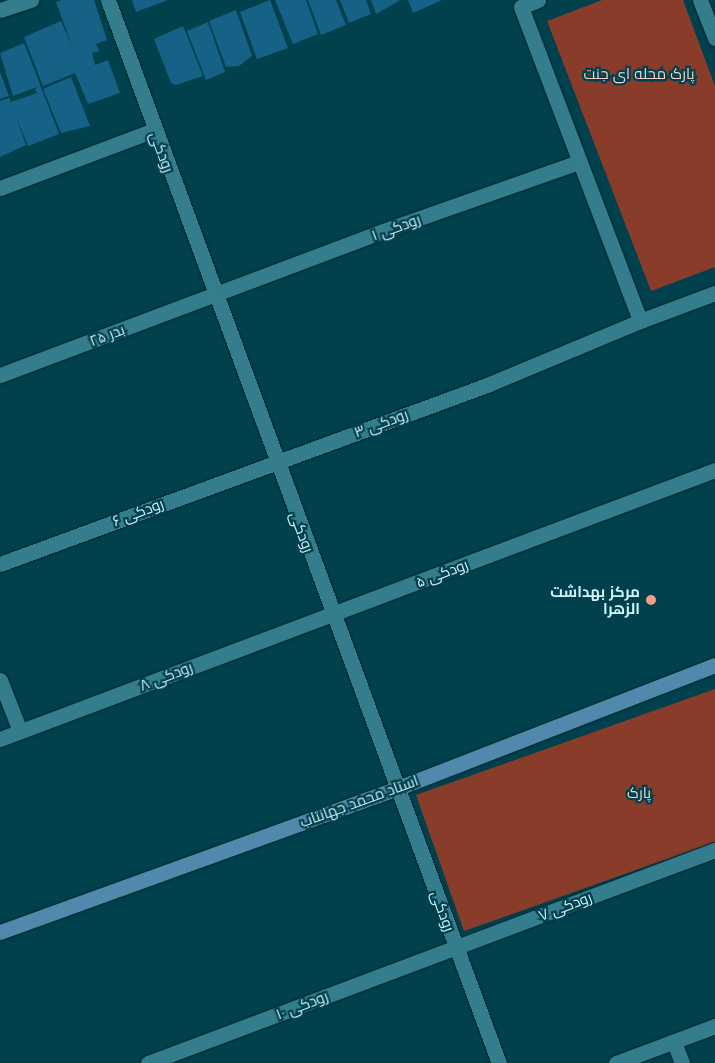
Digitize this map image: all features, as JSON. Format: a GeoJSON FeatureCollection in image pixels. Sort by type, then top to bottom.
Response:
{"type":"FeatureCollection","features":[{"type":"Feature","properties":{"kind":"street"},"geometry":{"type":"LineString","coordinates":[[0,10],[31,0]]}},
{"type":"Feature","properties":{"kind":"street","name":"رودکی"},"geometry":{"type":"LineString","coordinates":[[108,0],[213,295],[398,788],[498,1063]]}},
{"type":"Feature","properties":{"kind":"street"},"geometry":{"type":"LineString","coordinates":[[538,0],[521,7],[640,321]]}},
{"type":"Feature","properties":{"kind":"street"},"geometry":{"type":"LineString","coordinates":[[700,0],[715,38]]}},
{"type":"Feature","properties":{"kind":"street"},"geometry":{"type":"LineString","coordinates":[[0,188],[154,130]]}},
{"type":"Feature","properties":{"kind":"street","name":"رودکی ۱"},"geometry":{"type":"LineString","coordinates":[[213,295],[579,162]]}},
{"type":"Feature","properties":{"kind":"street","name":"رودکی ۳"},"geometry":{"type":"LineString","coordinates":[[276,460],[487,385],[640,321],[715,293]]}},
{"type":"Feature","properties":{"kind":"street","name":"بدر ۲۵"},"geometry":{"type":"LineString","coordinates":[[0,375],[213,295]]}},
{"type":"Feature","properties":{"kind":"street","name":"رودکی ۶"},"geometry":{"type":"LineString","coordinates":[[0,564],[276,460]]}},
{"type":"Feature","properties":{"kind":"street","name":"رودکی ۵"},"geometry":{"type":"LineString","coordinates":[[333,614],[715,470]]}},
{"type":"Feature","properties":{"kind":"street","name":"رودکی ۸"},"geometry":{"type":"LineString","coordinates":[[0,739],[333,614]]}},
{"type":"Feature","properties":{"kind":"street","name":"استاد محمد جهانتاب"},"geometry":{"type":"LineString","coordinates":[[0,932],[398,788],[715,665]]}},
{"type":"Feature","properties":{"kind":"street"},"geometry":{"type":"LineString","coordinates":[[0,680],[20,731]]}},
{"type":"Feature","properties":{"kind":"street","name":"رودکی ۷"},"geometry":{"type":"LineString","coordinates":[[456,947],[715,850]]}},
{"type":"Feature","properties":{"kind":"street","name":"رودکی ۱۰"},"geometry":{"type":"LineString","coordinates":[[148,1063],[456,947]]}},
{"type":"Feature","properties":{"kind":"street"},"geometry":{"type":"LineString","coordinates":[[616,1063],[715,1026]]}},
{"type":"Feature","properties":{"kind":"street"},"geometry":{"type":"LineString","coordinates":[[674,1042],[682,1063]]}},
{"type":"Feature","properties":{"kind":"green space","name":"پارک محله ای جنت"},"geometry":{"type":"Polygon","coordinates":[[[602,0],[683,0],[715,86],[715,267],[651,291],[547,21],[602,0]]]}},
{"type":"Feature","properties":{"kind":"green space","name":"پارک"},"geometry":{"type":"Polygon","coordinates":[[[715,689],[715,842],[464,931],[416,795],[715,689]]]}},
{"type":"Feature","properties":{"kind":"building"},"geometry":{"type":"Polygon","coordinates":[[[62,0],[94,0],[107,40],[96,44],[99,51],[92,53],[95,65],[108,60],[120,93],[88,104],[75,73],[43,86],[24,37],[61,21],[72,46],[56,2],[62,0]]]}},
{"type":"Feature","properties":{"kind":"building"},"geometry":{"type":"Polygon","coordinates":[[[132,0],[168,0],[136,12],[132,0]]]}},
{"type":"Feature","properties":{"kind":"building"},"geometry":{"type":"Polygon","coordinates":[[[270,0],[288,48],[257,59],[240,12],[270,0]]]}},
{"type":"Feature","properties":{"kind":"building"},"geometry":{"type":"Polygon","coordinates":[[[275,0],[306,0],[318,34],[293,44],[275,0]]]}},
{"type":"Feature","properties":{"kind":"building"},"geometry":{"type":"Polygon","coordinates":[[[308,0],[336,0],[346,25],[321,35],[308,0]]]}},
{"type":"Feature","properties":{"kind":"building"},"geometry":{"type":"Polygon","coordinates":[[[340,0],[366,0],[371,14],[349,23],[340,0]]]}},
{"type":"Feature","properties":{"kind":"building"},"geometry":{"type":"Polygon","coordinates":[[[371,0],[399,0],[399,1],[376,14],[371,0]]]}},
{"type":"Feature","properties":{"kind":"building"},"geometry":{"type":"Polygon","coordinates":[[[408,0],[442,0],[413,13],[408,0]]]}},
{"type":"Feature","properties":{"kind":"building"},"geometry":{"type":"Polygon","coordinates":[[[236,10],[252,56],[239,66],[226,67],[209,21],[236,10]]]}},
{"type":"Feature","properties":{"kind":"building"},"geometry":{"type":"Polygon","coordinates":[[[208,22],[225,72],[206,80],[187,31],[208,22]]]}},
{"type":"Feature","properties":{"kind":"building"},"geometry":{"type":"Polygon","coordinates":[[[183,26],[203,76],[176,85],[171,83],[154,39],[183,26]]]}},
{"type":"Feature","properties":{"kind":"building"},"geometry":{"type":"Polygon","coordinates":[[[24,43],[59,134],[28,146],[16,116],[26,145],[0,157],[0,101],[9,98],[11,102],[37,93],[35,89],[40,86],[13,96],[0,53],[24,43]]]}},
{"type":"Feature","properties":{"kind":"building"},"geometry":{"type":"Polygon","coordinates":[[[0,72],[9,96],[0,99],[0,72]]]}},
{"type":"Feature","properties":{"kind":"building"},"geometry":{"type":"Polygon","coordinates":[[[71,77],[90,126],[61,133],[43,89],[71,77]]]}},
{"type":"Feature","properties":{"kind":"place","name":"مرکز بهداشت الزهرا"},"geometry":{"type":"Point","coordinates":[651,600]}}]}
